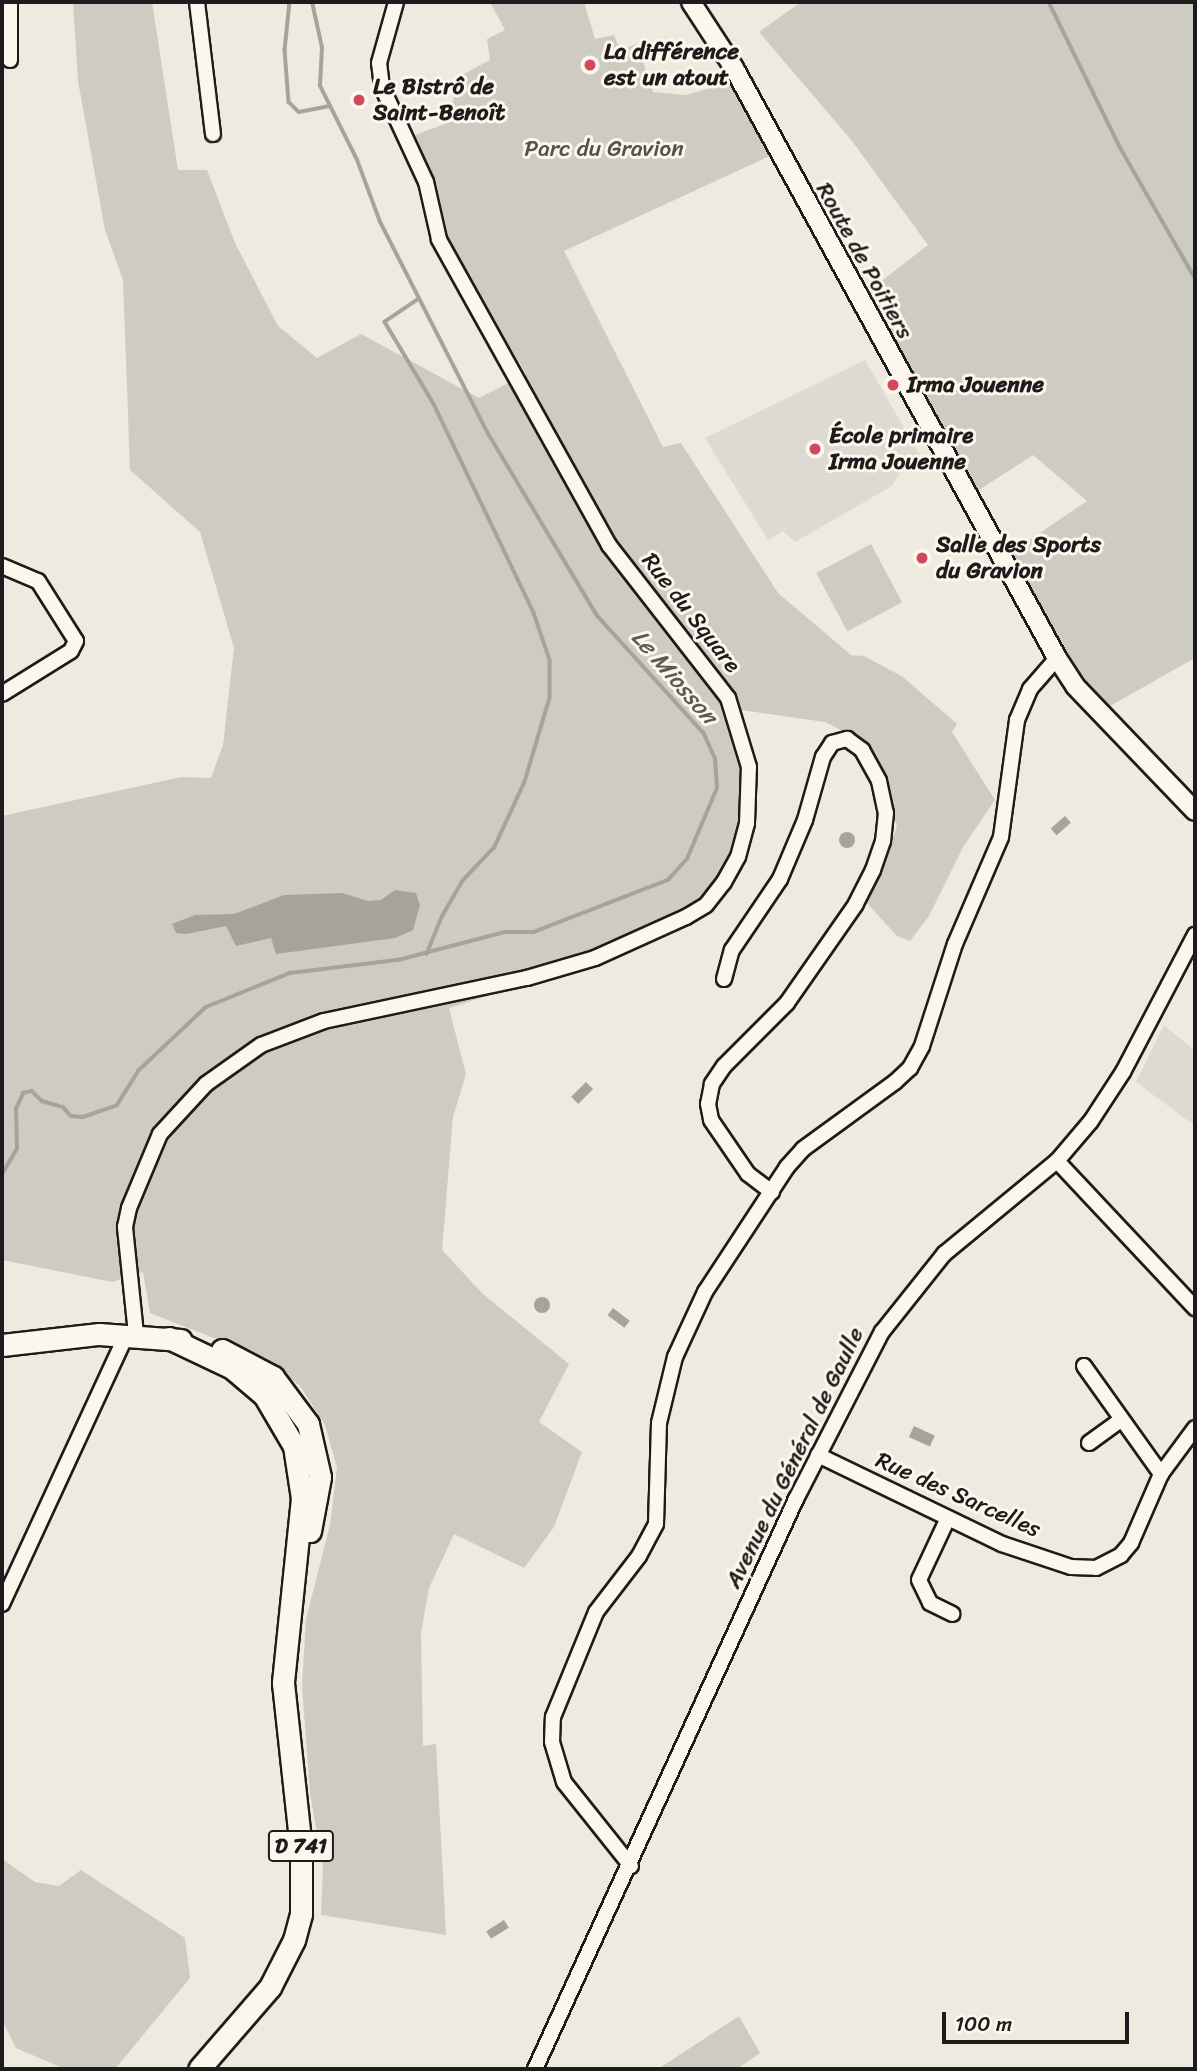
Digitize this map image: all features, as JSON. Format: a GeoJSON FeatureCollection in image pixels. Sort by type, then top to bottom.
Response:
{"type":"FeatureCollection","features":[{"type":"Feature","properties":{"kind":"main road","name":"D 741"},"geometry":{"type":"LineString","coordinates":[[2,1345],[131,1334],[169,1338],[217,1348],[257,1366],[287,1391],[308,1424],[319,1461],[318,1498],[292,1590],[283,1683],[302,1848],[301,1914],[294,1940],[270,1987],[199,2069]]}},
{"type":"Feature","properties":{"kind":"street"},"geometry":{"type":"LineString","coordinates":[[10,2],[10,60]]}},
{"type":"Feature","properties":{"kind":"street"},"geometry":{"type":"LineString","coordinates":[[197,2],[214,134]]}},
{"type":"Feature","properties":{"kind":"street","name":"Rue du Square"},"geometry":{"type":"LineString","coordinates":[[131,1334],[125,1227],[129,1208],[160,1134],[206,1084],[261,1045],[324,1021],[527,978],[595,958],[653,934],[706,905],[738,857],[747,823],[749,767],[728,698],[609,545],[439,239],[426,182],[382,87],[379,63],[396,2]]}},
{"type":"Feature","properties":{"kind":"street","name":"Route de Poitiers"},"geometry":{"type":"LineString","coordinates":[[691,2],[753,103],[794,185],[1074,687],[1195,811]]}},
{"type":"Feature","properties":{"kind":"street"},"geometry":{"type":"LineString","coordinates":[[2,565],[38,581],[76,641],[71,651],[2,694]]}},
{"type":"Feature","properties":{"kind":"street"},"geometry":{"type":"LineString","coordinates":[[631,1866],[564,1782],[552,1742],[554,1717],[596,1612],[639,1556],[656,1524],[659,1423],[687,1324],[803,1149],[895,1082],[910,1068],[922,1046],[955,944],[1001,837],[1017,720],[1030,689],[1057,658]]}},
{"type":"Feature","properties":{"kind":"street"},"geometry":{"type":"LineString","coordinates":[[724,979],[732,950],[780,879],[805,820],[822,757],[832,743],[847,739],[862,750],[879,782],[886,813],[883,841],[873,870],[856,904],[787,1003],[724,1066],[712,1084],[708,1104],[711,1120],[748,1174],[772,1192]]}},
{"type":"Feature","properties":{"kind":"street","name":"Avenue du Général de Gaulle"},"geometry":{"type":"LineString","coordinates":[[535,2069],[631,1866],[818,1455],[862,1366],[907,1297],[944,1254],[1057,1161],[1109,1096],[1195,935]]}},
{"type":"Feature","properties":{"kind":"street"},"geometry":{"type":"LineString","coordinates":[[1057,1161],[1195,1307]]}},
{"type":"Feature","properties":{"kind":"street"},"geometry":{"type":"LineString","coordinates":[[2,1604],[131,1334]]}},
{"type":"Feature","properties":{"kind":"street"},"geometry":{"type":"LineString","coordinates":[[1084,1366],[1161,1474],[1195,1428]]}},
{"type":"Feature","properties":{"kind":"street"},"geometry":{"type":"LineString","coordinates":[[1089,1443],[1121,1420]]}},
{"type":"Feature","properties":{"kind":"street","name":"Rue des Sarcelles"},"geometry":{"type":"LineString","coordinates":[[818,1455],[1002,1544],[1082,1569],[1096,1568],[1121,1555],[1132,1543],[1161,1474]]}},
{"type":"Feature","properties":{"kind":"street"},"geometry":{"type":"LineString","coordinates":[[948,1518],[919,1580],[930,1603],[953,1614]]}},
{"type":"Feature","properties":{"kind":"shaded area","name":"École primaire Irma Jouenne"},"geometry":{"type":"Polygon","coordinates":[[[865,360],[920,455],[905,464],[892,486],[795,542],[783,531],[768,540],[705,438],[865,360]]]}},
{"type":"Feature","properties":{"kind":"shaded area"},"geometry":{"type":"Polygon","coordinates":[[[1065,816],[1071,823],[1057,835],[1051,828],[1065,816]]]}},
{"type":"Feature","properties":{"kind":"shaded area"},"geometry":{"type":"Polygon","coordinates":[[[844,832],[850,832],[855,840],[853,846],[844,848],[839,843],[839,837],[844,832]]]}},
{"type":"Feature","properties":{"kind":"shaded area"},"geometry":{"type":"Polygon","coordinates":[[[395,890],[416,893],[420,905],[413,930],[395,938],[276,954],[271,938],[236,946],[226,926],[187,934],[176,933],[172,924],[195,915],[234,914],[284,895],[342,893],[368,901],[381,900],[395,890]]]}},
{"type":"Feature","properties":{"kind":"shaded area"},"geometry":{"type":"Polygon","coordinates":[[[1164,1025],[1195,1051],[1195,1126],[1136,1082],[1164,1025]]]}},
{"type":"Feature","properties":{"kind":"shaded area"},"geometry":{"type":"Polygon","coordinates":[[[586,1082],[593,1089],[578,1104],[571,1097],[586,1082]]]}},
{"type":"Feature","properties":{"kind":"shaded area"},"geometry":{"type":"Polygon","coordinates":[[[542,1297],[548,1299],[548,1311],[542,1313],[536,1311],[534,1305],[536,1299],[542,1297]]]}},
{"type":"Feature","properties":{"kind":"shaded area"},"geometry":{"type":"Polygon","coordinates":[[[613,1308],[630,1321],[624,1328],[608,1315],[613,1308]]]}},
{"type":"Feature","properties":{"kind":"shaded area"},"geometry":{"type":"Polygon","coordinates":[[[914,1426],[935,1436],[930,1447],[909,1437],[914,1426]]]}},
{"type":"Feature","properties":{"kind":"shaded area"},"geometry":{"type":"Polygon","coordinates":[[[504,1920],[509,1928],[491,1939],[486,1931],[504,1920]]]}},
{"type":"Feature","properties":{"kind":"green space","name":"Parc du Gravion"},"geometry":{"type":"Polygon","coordinates":[[[73,2],[152,2],[178,170],[207,170],[235,243],[278,326],[317,358],[361,334],[479,398],[526,374],[449,244],[436,185],[415,135],[445,124],[462,75],[490,60],[487,39],[505,30],[490,2],[584,2],[595,39],[614,35],[620,50],[637,44],[653,92],[686,95],[731,82],[772,155],[564,251],[663,447],[681,443],[778,593],[851,655],[864,656],[903,677],[957,724],[952,732],[995,800],[963,847],[929,916],[910,941],[897,936],[866,902],[897,827],[879,764],[857,738],[825,722],[741,710],[754,751],[755,827],[740,874],[712,908],[673,933],[598,961],[449,1008],[466,1074],[453,1117],[442,1250],[483,1294],[569,1364],[539,1422],[582,1452],[554,1527],[524,1568],[454,1534],[429,1588],[421,1633],[423,1746],[436,1744],[446,1935],[321,1915],[323,1867],[310,1793],[302,1686],[306,1619],[330,1525],[337,1468],[325,1425],[300,1386],[265,1358],[150,1313],[143,1272],[112,1282],[2,1260],[2,816],[181,777],[211,778],[223,745],[234,648],[200,532],[130,470],[123,280],[105,230],[78,81],[73,2]]]}},
{"type":"Feature","properties":{"kind":"green space"},"geometry":{"type":"Polygon","coordinates":[[[801,2],[1195,2],[1195,658],[1110,706],[1081,675],[1010,553],[1087,501],[1033,455],[976,492],[866,293],[928,245],[852,141],[759,32],[801,2]]]}},
{"type":"Feature","properties":{"kind":"green space"},"geometry":{"type":"Polygon","coordinates":[[[871,544],[902,602],[847,631],[816,573],[871,544]]]}},
{"type":"Feature","properties":{"kind":"green space"},"geometry":{"type":"Polygon","coordinates":[[[2,1859],[35,1882],[59,1886],[81,1870],[185,1938],[190,1978],[115,2069],[65,2069],[16,2048],[2,2020],[2,1859]]]}},
{"type":"Feature","properties":{"kind":"green space"},"geometry":{"type":"Polygon","coordinates":[[[739,2016],[760,2053],[737,2069],[658,2069],[739,2016]]]}},
{"type":"Feature","properties":{"kind":"waterway"},"geometry":{"type":"LineString","coordinates":[[290,2],[285,50],[289,102],[299,112],[329,106]]}},
{"type":"Feature","properties":{"kind":"waterway","name":"Le Miosson"},"geometry":{"type":"LineString","coordinates":[[2,1174],[17,1149],[16,1109],[23,1093],[32,1091],[42,1101],[63,1107],[71,1116],[83,1117],[117,1105],[138,1071],[206,1007],[290,973],[398,960],[505,932],[534,932],[668,880],[687,859],[717,788],[715,759],[704,734],[597,616],[488,434],[380,222],[357,160],[320,86],[322,48],[312,2]]}},
{"type":"Feature","properties":{"kind":"waterway"},"geometry":{"type":"LineString","coordinates":[[1049,2],[1120,147],[1195,278]]}},
{"type":"Feature","properties":{"kind":"waterway"},"geometry":{"type":"LineString","coordinates":[[419,299],[385,322],[434,404],[534,613],[550,660],[550,698],[525,782],[495,847],[463,881],[443,915],[427,954]]}},
{"type":"Feature","properties":{"kind":"place","name":"La différence est un atout"},"geometry":{"type":"Point","coordinates":[590,65]}},
{"type":"Feature","properties":{"kind":"place","name":"Le Bistrô de Saint-Benoît"},"geometry":{"type":"Point","coordinates":[359,100]}},
{"type":"Feature","properties":{"kind":"place","name":"Irma Jouenne"},"geometry":{"type":"Point","coordinates":[893,385]}},
{"type":"Feature","properties":{"kind":"place","name":"École primaire Irma Jouenne"},"geometry":{"type":"Point","coordinates":[815,449]}},
{"type":"Feature","properties":{"kind":"place","name":"Salle des Sports du Gravion"},"geometry":{"type":"Point","coordinates":[922,558]}}]}
